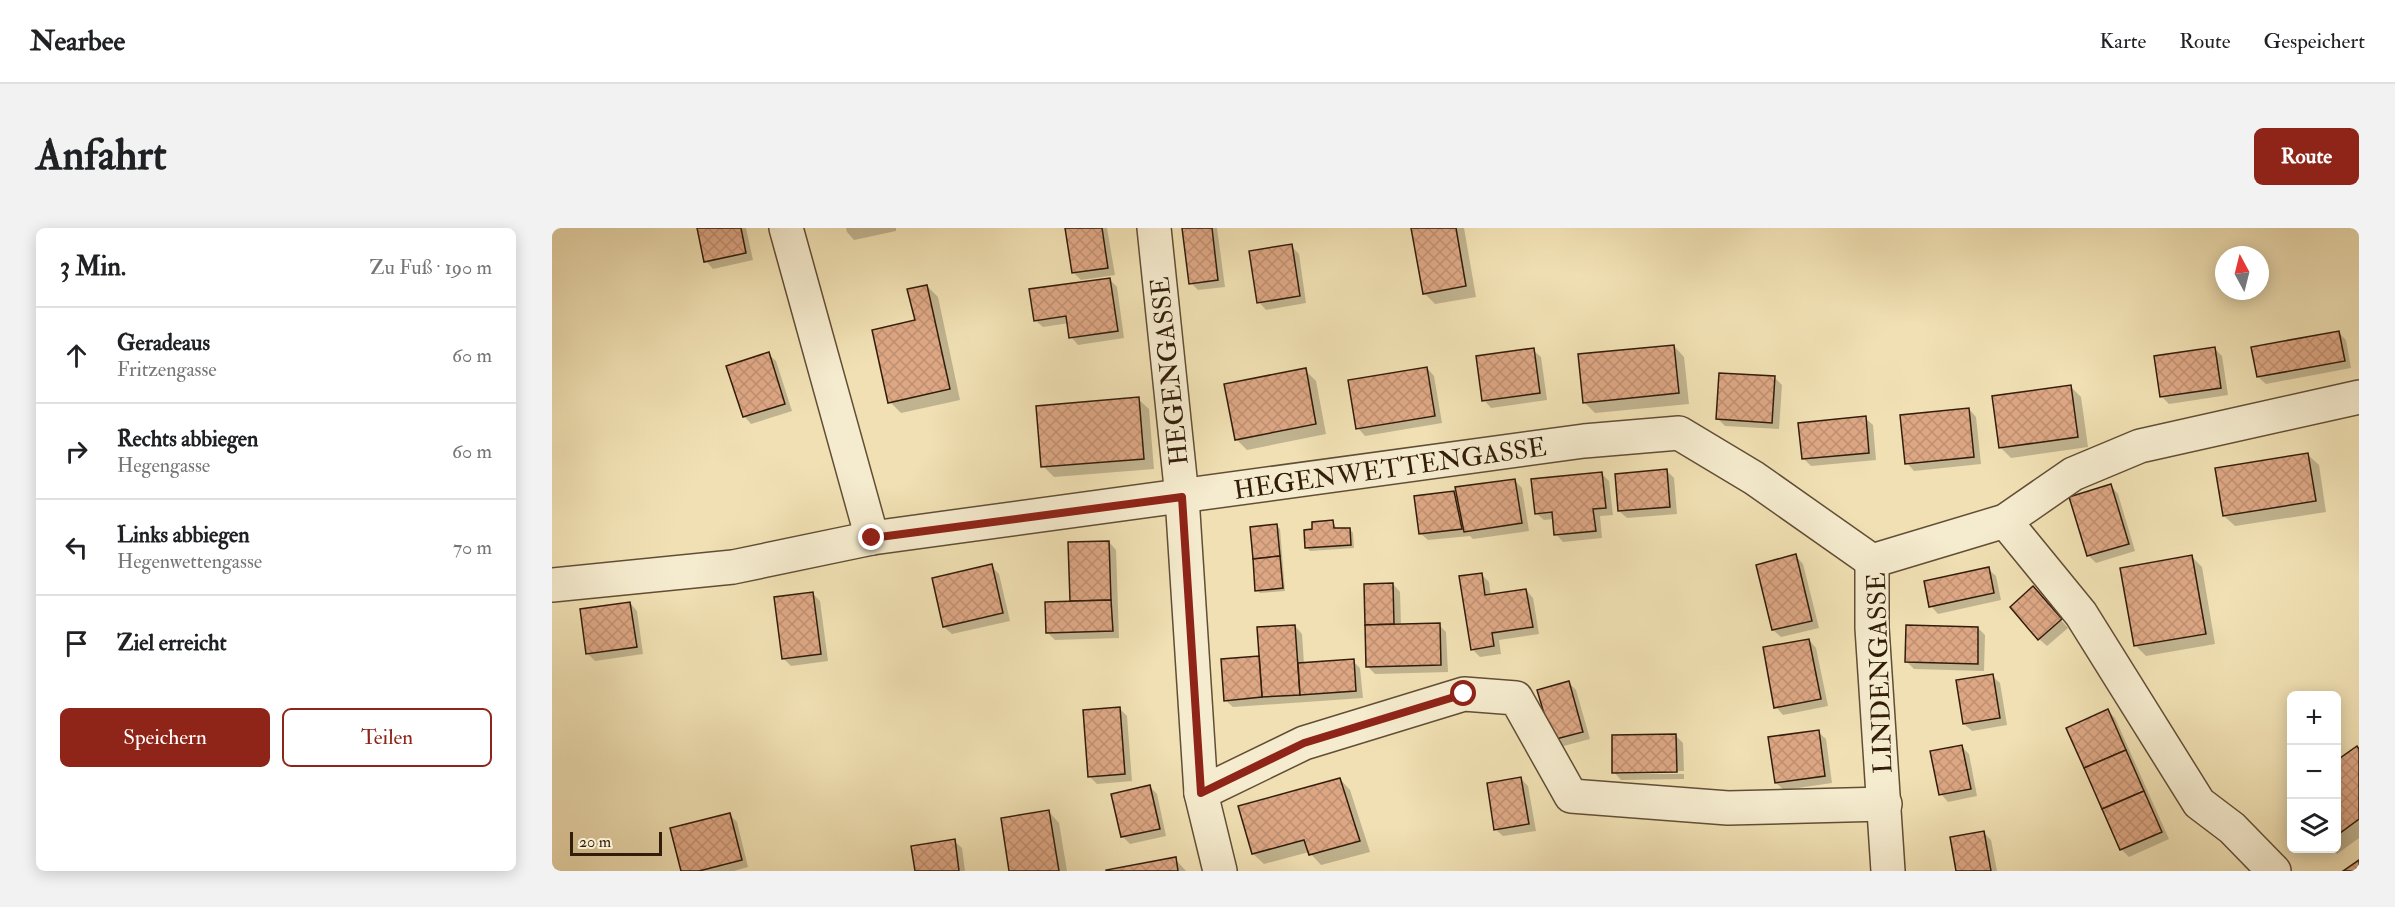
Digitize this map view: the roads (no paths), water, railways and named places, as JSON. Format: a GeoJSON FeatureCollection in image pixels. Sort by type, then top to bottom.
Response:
{"type":"FeatureCollection","features":[{"type":"Feature","properties":{"kind":"street"},"geometry":{"type":"LineString","coordinates":[[786,228],[872,538]]}},
{"type":"Feature","properties":{"kind":"street","name":"HEGENGASSE"},"geometry":{"type":"LineString","coordinates":[[1154,228],[1182,497],[1201,793],[1220,871]]}},
{"type":"Feature","properties":{"kind":"street","name":"LINDENGASSE"},"geometry":{"type":"LineString","coordinates":[[1888,871],[1872,628],[1872,561],[2006,520],[2073,474],[2140,446],[2359,397]]}},
{"type":"Feature","properties":{"kind":"street","name":"HEGENWETTENGASSE"},"geometry":{"type":"LineString","coordinates":[[552,585],[733,567],[872,538],[1584,441],[1679,433],[1754,478],[1872,561]]}},
{"type":"Feature","properties":{"kind":"street"},"geometry":{"type":"LineString","coordinates":[[2006,520],[2081,614],[2199,803],[2232,828],[2274,871]]}},
{"type":"Feature","properties":{"kind":"street"},"geometry":{"type":"LineString","coordinates":[[1201,793],[1304,743],[1464,694],[1516,698],[1571,796],[1728,808],[1885,804]]}}]}
